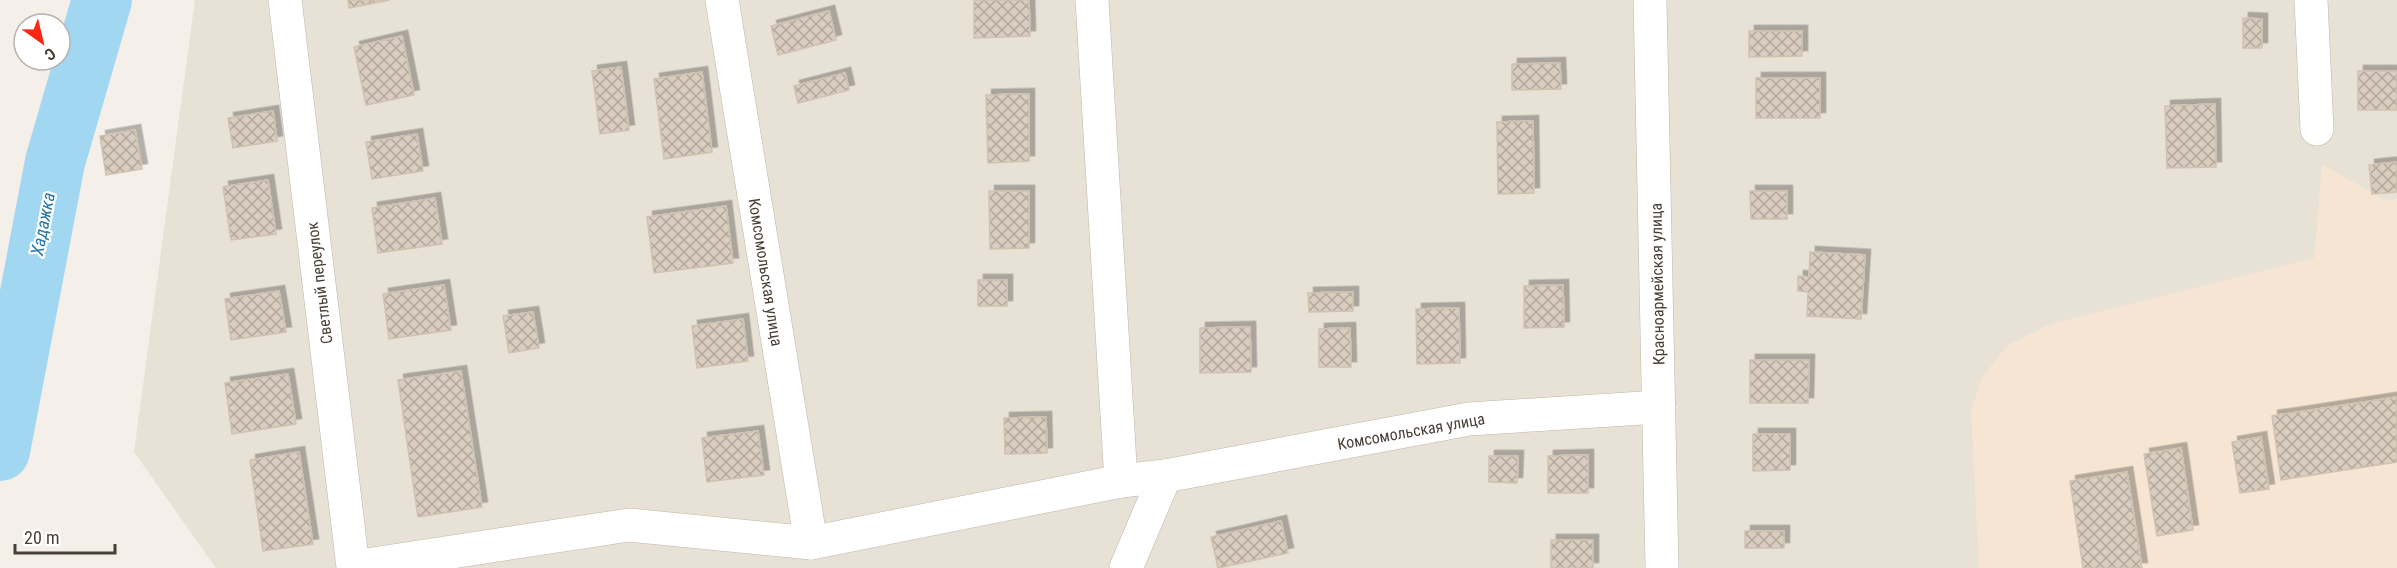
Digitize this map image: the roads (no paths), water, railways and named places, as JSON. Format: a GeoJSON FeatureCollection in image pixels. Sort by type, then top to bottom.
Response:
{"type":"FeatureCollection","features":[{"type":"Feature","properties":{"kind":"street","name":"Светлый переулок"},"geometry":{"type":"LineString","coordinates":[[285,0],[353,567]]}},
{"type":"Feature","properties":{"kind":"street","name":"Комсомольская улица"},"geometry":{"type":"LineString","coordinates":[[722,0],[811,543]]}},
{"type":"Feature","properties":{"kind":"street"},"geometry":{"type":"LineString","coordinates":[[1092,0],[1121,481]]}},
{"type":"Feature","properties":{"kind":"street","name":"Красноармейская улица"},"geometry":{"type":"LineString","coordinates":[[1650,0],[1662,568]]}},
{"type":"Feature","properties":{"kind":"street"},"geometry":{"type":"LineString","coordinates":[[2311,0],[2317,129]]}},
{"type":"Feature","properties":{"kind":"street","name":"Комсомольская улица"},"geometry":{"type":"LineString","coordinates":[[353,567],[628,525],[811,543],[1121,481],[1165,476],[1469,418],[1659,407]]}},
{"type":"Feature","properties":{"kind":"street"},"geometry":{"type":"LineString","coordinates":[[1126,568],[1165,476]]}},
{"type":"Feature","properties":{"kind":"waterway","name":"Хадажка"},"geometry":{"type":"LineString","coordinates":[[0,451],[55,162],[102,0]]}}]}
